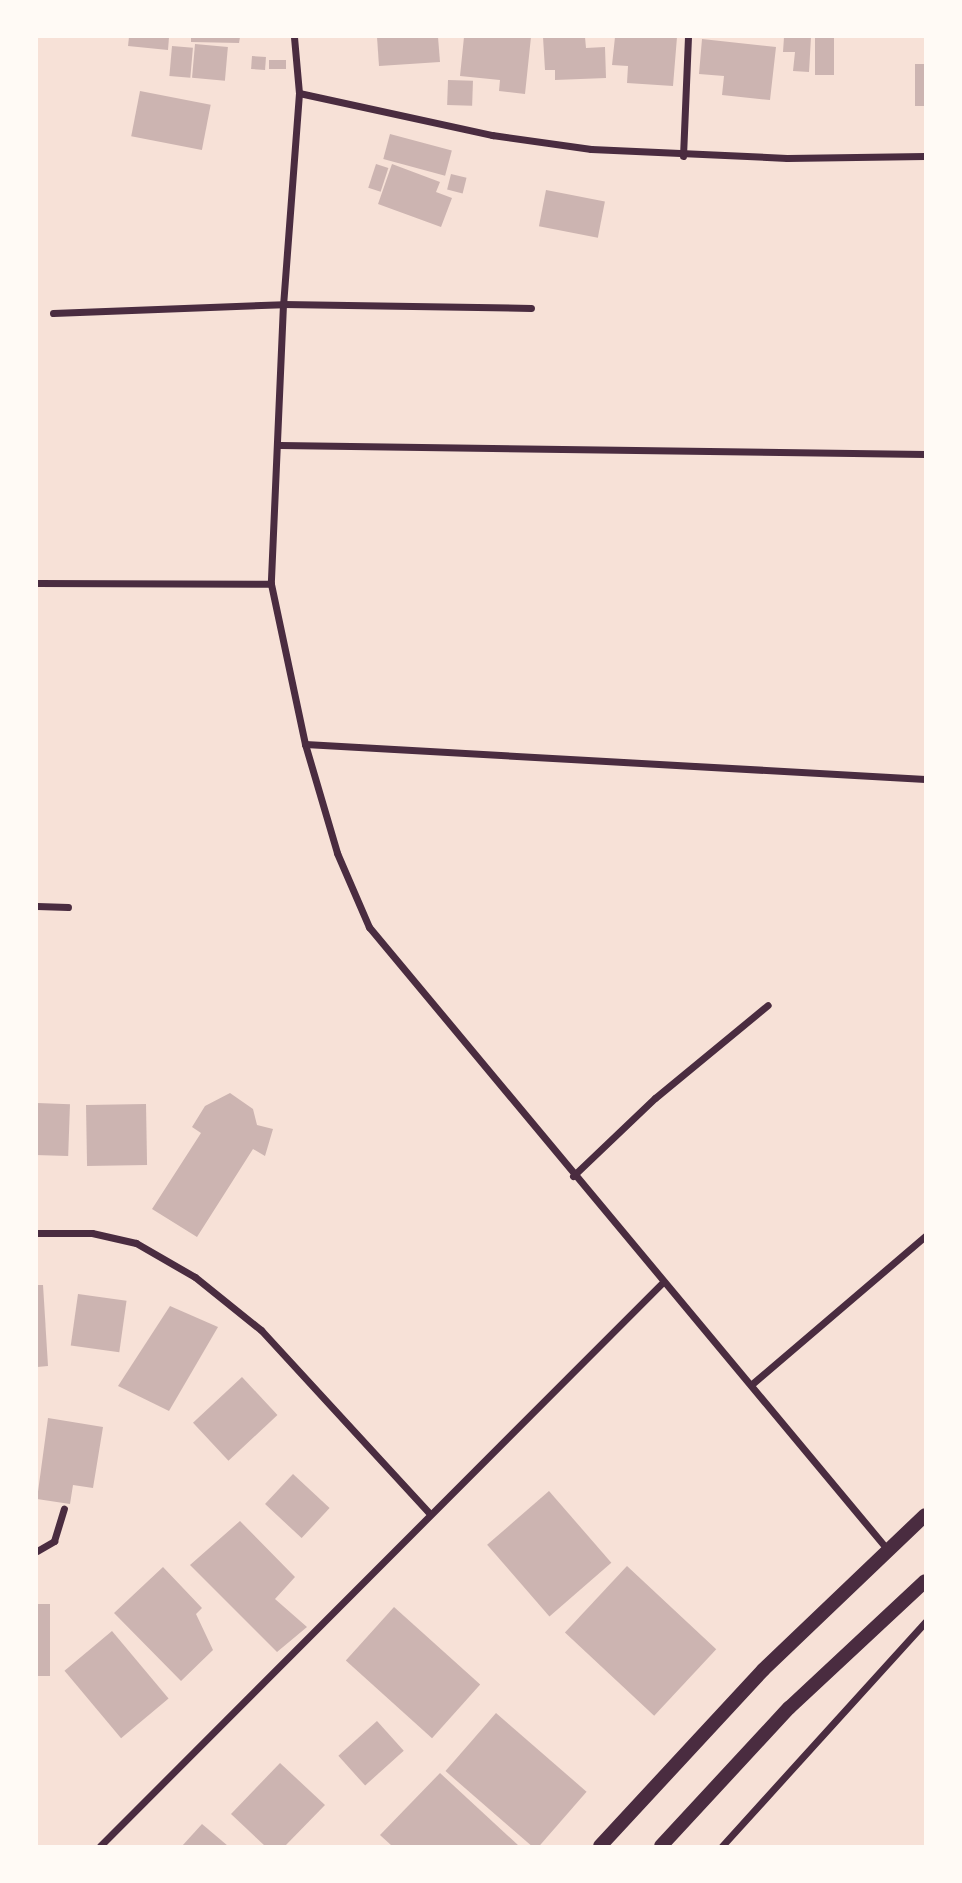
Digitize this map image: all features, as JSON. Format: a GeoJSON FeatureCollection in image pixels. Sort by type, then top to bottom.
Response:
{"type":"FeatureCollection","features":[{"type":"Feature","properties":{"kind":"main road"},"geometry":{"type":"LineString","coordinates":[[600,1846],[763,1670],[925,1515]]}},
{"type":"Feature","properties":{"kind":"main road"},"geometry":{"type":"LineString","coordinates":[[662,1846],[789,1708],[925,1581]]}},
{"type":"Feature","properties":{"kind":"street"},"geometry":{"type":"LineString","coordinates":[[294,37],[299,93],[283,303],[281,445],[271,584],[305,744],[337,853],[369,927],[662,1283],[752,1384],[887,1549]]}},
{"type":"Feature","properties":{"kind":"street"},"geometry":{"type":"LineString","coordinates":[[683,156],[688,37]]}},
{"type":"Feature","properties":{"kind":"street"},"geometry":{"type":"LineString","coordinates":[[299,93],[492,135],[591,149],[683,156],[925,156]]}},
{"type":"Feature","properties":{"kind":"street"},"geometry":{"type":"LineString","coordinates":[[54,313],[283,303],[531,308]]}},
{"type":"Feature","properties":{"kind":"street"},"geometry":{"type":"LineString","coordinates":[[281,445],[925,454]]}},
{"type":"Feature","properties":{"kind":"street"},"geometry":{"type":"LineString","coordinates":[[37,583],[271,584]]}},
{"type":"Feature","properties":{"kind":"street"},"geometry":{"type":"LineString","coordinates":[[305,744],[925,779]]}},
{"type":"Feature","properties":{"kind":"street"},"geometry":{"type":"LineString","coordinates":[[37,906],[68,906]]}},
{"type":"Feature","properties":{"kind":"street"},"geometry":{"type":"LineString","coordinates":[[573,1176],[655,1098],[768,1005]]}},
{"type":"Feature","properties":{"kind":"street"},"geometry":{"type":"LineString","coordinates":[[37,1233],[92,1233],[136,1243],[195,1277],[261,1330],[429,1513]]}},
{"type":"Feature","properties":{"kind":"street"},"geometry":{"type":"LineString","coordinates":[[752,1384],[925,1236]]}},
{"type":"Feature","properties":{"kind":"street"},"geometry":{"type":"LineString","coordinates":[[100,1846],[429,1513],[662,1283]]}},
{"type":"Feature","properties":{"kind":"street"},"geometry":{"type":"LineString","coordinates":[[37,1551],[54,1541],[64,1509]]}},
{"type":"Feature","properties":{"kind":"street"},"geometry":{"type":"LineString","coordinates":[[722,1846],[925,1622]]}},
{"type":"Feature","properties":{"kind":"building"},"geometry":{"type":"Polygon","coordinates":[[[129,37],[169,37],[168,50],[128,46],[129,37]]]}},
{"type":"Feature","properties":{"kind":"building"},"geometry":{"type":"Polygon","coordinates":[[[191,37],[240,37],[239,43],[191,42],[191,37]]]}},
{"type":"Feature","properties":{"kind":"building"},"geometry":{"type":"Polygon","coordinates":[[[377,37],[438,37],[440,62],[379,66],[377,37]]]}},
{"type":"Feature","properties":{"kind":"building"},"geometry":{"type":"Polygon","coordinates":[[[464,37],[531,37],[525,94],[499,91],[500,80],[460,76],[464,37]]]}},
{"type":"Feature","properties":{"kind":"building"},"geometry":{"type":"Polygon","coordinates":[[[543,37],[585,37],[586,48],[605,47],[606,78],[555,80],[555,70],[545,70],[543,37]]]}},
{"type":"Feature","properties":{"kind":"building"},"geometry":{"type":"Polygon","coordinates":[[[615,37],[677,37],[673,86],[627,83],[628,66],[612,65],[615,37]]]}},
{"type":"Feature","properties":{"kind":"building"},"geometry":{"type":"Polygon","coordinates":[[[784,37],[811,37],[809,72],[793,71],[795,52],[783,52],[784,37]]]}},
{"type":"Feature","properties":{"kind":"building"},"geometry":{"type":"Polygon","coordinates":[[[815,37],[834,37],[834,75],[815,75],[815,37]]]}},
{"type":"Feature","properties":{"kind":"building"},"geometry":{"type":"Polygon","coordinates":[[[702,39],[776,47],[770,100],[722,95],[724,76],[699,74],[702,39]]]}},
{"type":"Feature","properties":{"kind":"building"},"geometry":{"type":"Polygon","coordinates":[[[195,44],[228,47],[225,81],[192,78],[195,44]]]}},
{"type":"Feature","properties":{"kind":"building"},"geometry":{"type":"Polygon","coordinates":[[[172,46],[193,48],[190,78],[169,76],[172,46]]]}},
{"type":"Feature","properties":{"kind":"building"},"geometry":{"type":"Polygon","coordinates":[[[252,56],[266,57],[265,70],[251,69],[252,56]]]}},
{"type":"Feature","properties":{"kind":"building"},"geometry":{"type":"Polygon","coordinates":[[[269,60],[286,60],[286,69],[269,69],[269,60]]]}},
{"type":"Feature","properties":{"kind":"building"},"geometry":{"type":"Polygon","coordinates":[[[915,64],[925,64],[925,106],[915,106],[915,64]]]}},
{"type":"Feature","properties":{"kind":"building"},"geometry":{"type":"Polygon","coordinates":[[[448,80],[473,81],[472,106],[447,105],[448,80]]]}},
{"type":"Feature","properties":{"kind":"building"},"geometry":{"type":"Polygon","coordinates":[[[140,91],[211,105],[202,150],[131,136],[140,91]]]}},
{"type":"Feature","properties":{"kind":"building"},"geometry":{"type":"Polygon","coordinates":[[[390,134],[452,151],[445,176],[383,159],[390,134]]]}},
{"type":"Feature","properties":{"kind":"building"},"geometry":{"type":"Polygon","coordinates":[[[376,164],[388,168],[381,192],[368,188],[376,164]]]}},
{"type":"Feature","properties":{"kind":"building"},"geometry":{"type":"Polygon","coordinates":[[[392,164],[440,182],[436,192],[452,198],[441,227],[378,204],[392,164]]]}},
{"type":"Feature","properties":{"kind":"building"},"geometry":{"type":"Polygon","coordinates":[[[451,174],[467,178],[463,193],[447,190],[451,174]]]}},
{"type":"Feature","properties":{"kind":"building"},"geometry":{"type":"Polygon","coordinates":[[[546,190],[605,201],[598,238],[539,226],[546,190]]]}},
{"type":"Feature","properties":{"kind":"building"},"geometry":{"type":"Polygon","coordinates":[[[230,1093],[253,1109],[257,1125],[273,1129],[265,1156],[253,1149],[197,1237],[152,1209],[201,1133],[192,1127],[205,1106],[230,1093]]]}},
{"type":"Feature","properties":{"kind":"building"},"geometry":{"type":"Polygon","coordinates":[[[37,1103],[70,1104],[68,1156],[37,1155],[37,1103]]]}},
{"type":"Feature","properties":{"kind":"building"},"geometry":{"type":"Polygon","coordinates":[[[146,1104],[147,1165],[87,1166],[86,1105],[146,1104]]]}},
{"type":"Feature","properties":{"kind":"building"},"geometry":{"type":"Polygon","coordinates":[[[37,1285],[43,1285],[48,1366],[37,1367],[37,1285]]]}},
{"type":"Feature","properties":{"kind":"building"},"geometry":{"type":"Polygon","coordinates":[[[78,1294],[127,1301],[119,1352],[71,1345],[78,1294]]]}},
{"type":"Feature","properties":{"kind":"building"},"geometry":{"type":"Polygon","coordinates":[[[170,1306],[218,1327],[169,1411],[118,1386],[170,1306]]]}},
{"type":"Feature","properties":{"kind":"building"},"geometry":{"type":"Polygon","coordinates":[[[242,1377],[277,1415],[228,1461],[193,1423],[242,1377]]]}},
{"type":"Feature","properties":{"kind":"building"},"geometry":{"type":"Polygon","coordinates":[[[48,1418],[103,1427],[93,1488],[73,1485],[70,1504],[37,1499],[48,1418]]]}},
{"type":"Feature","properties":{"kind":"building"},"geometry":{"type":"Polygon","coordinates":[[[293,1474],[330,1508],[302,1538],[265,1504],[293,1474]]]}},
{"type":"Feature","properties":{"kind":"building"},"geometry":{"type":"Polygon","coordinates":[[[549,1491],[611,1563],[549,1616],[487,1545],[549,1491]]]}},
{"type":"Feature","properties":{"kind":"building"},"geometry":{"type":"Polygon","coordinates":[[[240,1521],[295,1577],[275,1599],[307,1627],[277,1652],[190,1565],[240,1521]]]}},
{"type":"Feature","properties":{"kind":"building"},"geometry":{"type":"Polygon","coordinates":[[[627,1566],[716,1649],[654,1716],[565,1633],[627,1566]]]}},
{"type":"Feature","properties":{"kind":"building"},"geometry":{"type":"Polygon","coordinates":[[[163,1567],[202,1608],[196,1614],[213,1650],[181,1681],[114,1613],[163,1567]]]}},
{"type":"Feature","properties":{"kind":"building"},"geometry":{"type":"Polygon","coordinates":[[[37,1604],[50,1604],[50,1676],[37,1676],[37,1604]]]}},
{"type":"Feature","properties":{"kind":"building"},"geometry":{"type":"Polygon","coordinates":[[[394,1607],[480,1685],[432,1738],[346,1661],[394,1607]]]}},
{"type":"Feature","properties":{"kind":"building"},"geometry":{"type":"Polygon","coordinates":[[[112,1631],[169,1698],[121,1738],[65,1671],[112,1631]]]}},
{"type":"Feature","properties":{"kind":"building"},"geometry":{"type":"Polygon","coordinates":[[[496,1713],[587,1792],[539,1846],[532,1846],[445,1771],[496,1713]]]}},
{"type":"Feature","properties":{"kind":"building"},"geometry":{"type":"Polygon","coordinates":[[[377,1721],[404,1751],[365,1786],[338,1756],[377,1721]]]}},
{"type":"Feature","properties":{"kind":"building"},"geometry":{"type":"Polygon","coordinates":[[[280,1763],[325,1805],[285,1846],[265,1846],[231,1814],[280,1763]]]}},
{"type":"Feature","properties":{"kind":"building"},"geometry":{"type":"Polygon","coordinates":[[[440,1773],[519,1846],[392,1846],[380,1835],[440,1773]]]}},
{"type":"Feature","properties":{"kind":"building"},"geometry":{"type":"Polygon","coordinates":[[[202,1824],[228,1846],[182,1846],[202,1824]]]}}]}
